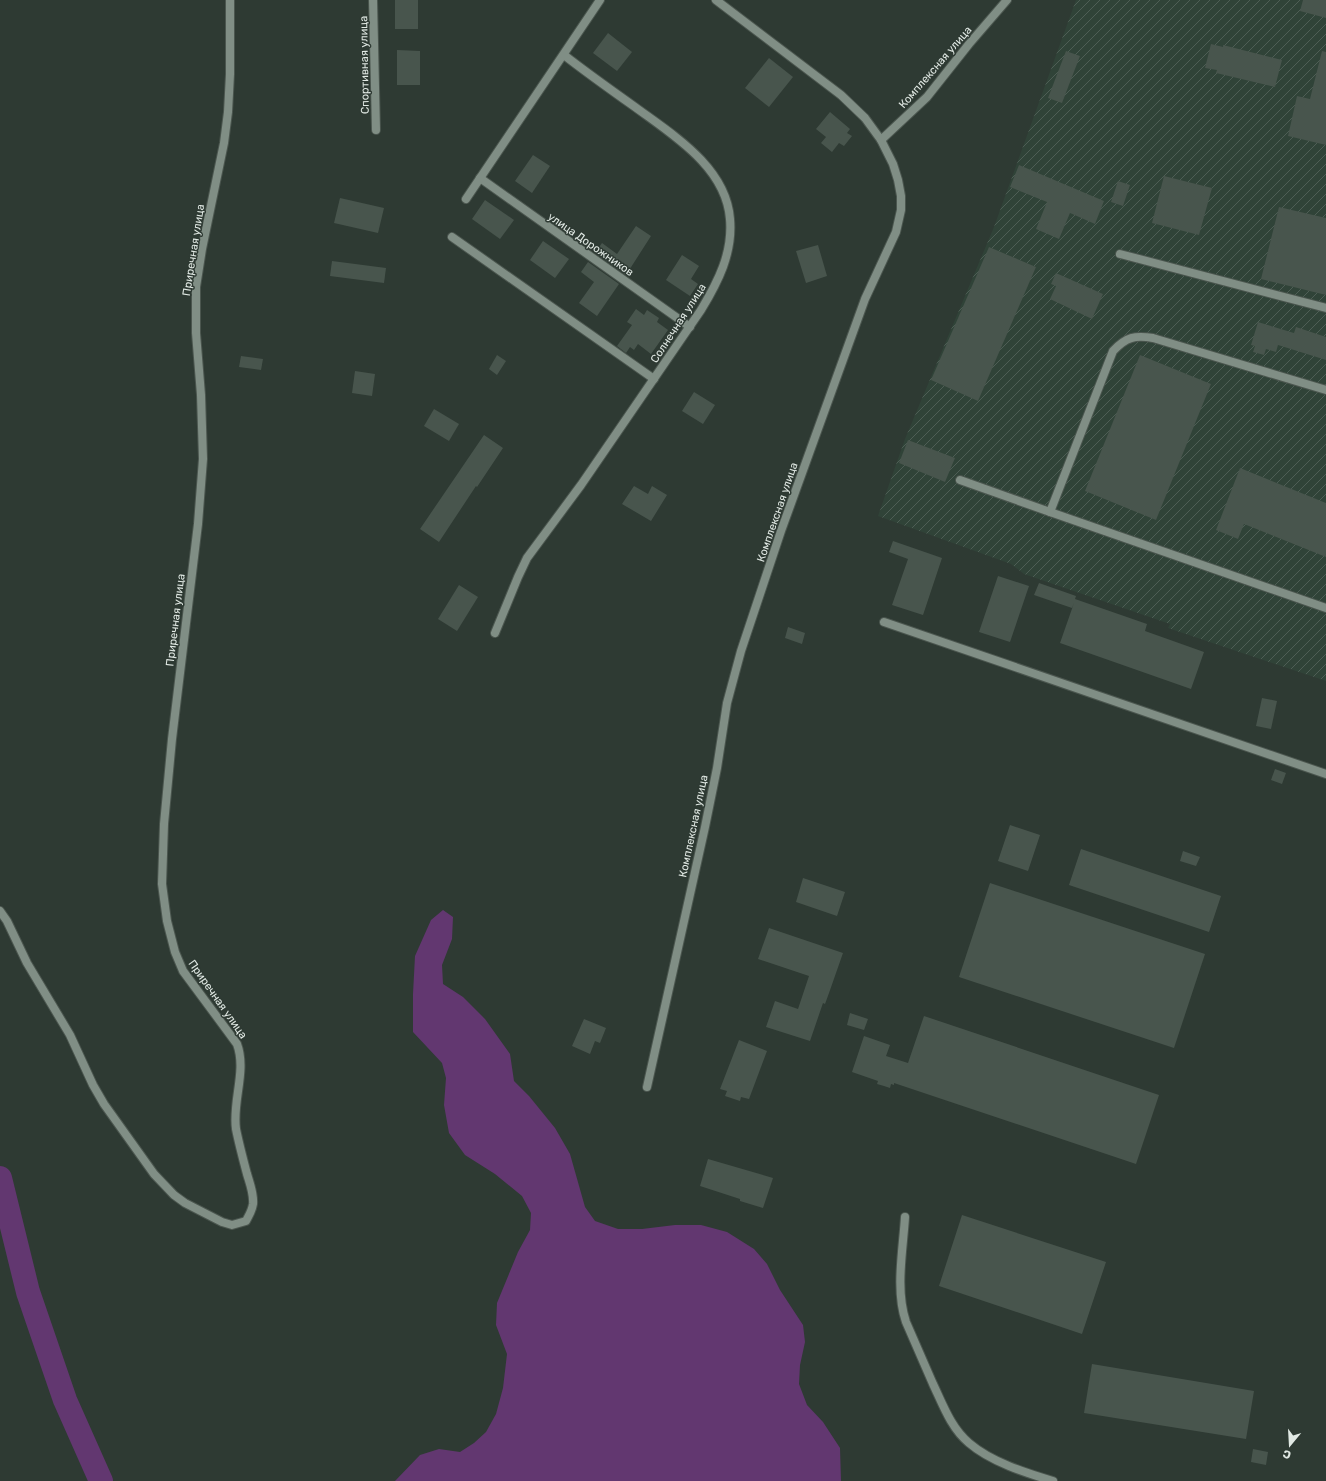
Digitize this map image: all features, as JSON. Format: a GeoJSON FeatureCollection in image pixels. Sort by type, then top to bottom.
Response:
{"type":"FeatureCollection","features":[{"type":"Feature","properties":{"kind":"street","name":"Приречная улица"},"geometry":{"type":"LineString","coordinates":[[0,911],[7,921],[27,963],[70,1035],[93,1085],[104,1104],[154,1174],[174,1195],[185,1203],[222,1222],[232,1225],[246,1221],[251,1213],[253,1205],[252,1193],[236,1127],[236,1109],[241,1063],[240,1053],[237,1044],[183,971],[173,946],[167,921],[162,884],[164,824],[172,739],[198,524],[203,459],[201,395],[196,333],[196,287],[202,249],[224,143],[228,112],[230,74],[230,0]]}},
{"type":"Feature","properties":{"kind":"street","name":"Спортивная улица"},"geometry":{"type":"LineString","coordinates":[[373,0],[376,130]]}},
{"type":"Feature","properties":{"kind":"street"},"geometry":{"type":"LineString","coordinates":[[466,199],[600,0]]}},
{"type":"Feature","properties":{"kind":"street"},"geometry":{"type":"LineString","coordinates":[[716,0],[841,95],[865,118],[881,140]]}},
{"type":"Feature","properties":{"kind":"street","name":"Комплексная улица"},"geometry":{"type":"LineString","coordinates":[[647,1087],[705,827],[717,768],[727,703],[741,651],[781,531],[865,299],[896,232],[901,210],[901,196],[893,164],[881,140],[927,97],[969,44],[1007,0]]}},
{"type":"Feature","properties":{"kind":"street","name":"Солнечная улица"},"geometry":{"type":"LineString","coordinates":[[495,633],[527,558],[581,485],[690,327],[718,282],[725,262],[730,240],[730,219],[726,199],[715,177],[701,160],[674,136],[564,55]]}},
{"type":"Feature","properties":{"kind":"street","name":"улица Дорожников"},"geometry":{"type":"LineString","coordinates":[[480,178],[690,327]]}},
{"type":"Feature","properties":{"kind":"street"},"geometry":{"type":"LineString","coordinates":[[452,237],[654,379]]}},
{"type":"Feature","properties":{"kind":"street"},"geometry":{"type":"LineString","coordinates":[[1120,254],[1326,308]]}},
{"type":"Feature","properties":{"kind":"street"},"geometry":{"type":"LineString","coordinates":[[1050,512],[1113,351],[1122,342],[1131,338],[1139,336],[1153,338],[1326,390]]}},
{"type":"Feature","properties":{"kind":"street"},"geometry":{"type":"LineString","coordinates":[[960,480],[1326,608]]}},
{"type":"Feature","properties":{"kind":"street"},"geometry":{"type":"LineString","coordinates":[[884,622],[1326,774]]}},
{"type":"Feature","properties":{"kind":"street"},"geometry":{"type":"LineString","coordinates":[[905,1216],[900,1290],[902,1312],[928,1372],[956,1430],[982,1453],[1018,1469],[1053,1481]]}},
{"type":"Feature","properties":{"kind":"shaded area"},"geometry":{"type":"Polygon","coordinates":[[[1076,0],[1326,0],[1326,681],[1168,628],[1170,624],[1024,574],[1011,564],[878,516],[905,439],[994,227],[1076,0]]]}},
{"type":"Feature","properties":{"kind":"shaded area"},"geometry":{"type":"Polygon","coordinates":[[[443,910],[453,917],[452,939],[442,965],[443,984],[463,997],[485,1019],[510,1054],[514,1081],[529,1096],[555,1128],[570,1154],[585,1207],[595,1221],[618,1229],[642,1229],[675,1225],[701,1225],[727,1232],[754,1249],[767,1264],[780,1290],[803,1325],[805,1342],[800,1365],[799,1384],[807,1405],[823,1422],[840,1448],[841,1481],[395,1481],[420,1455],[439,1449],[460,1452],[474,1443],[486,1432],[496,1414],[503,1388],[507,1354],[496,1325],[497,1303],[518,1252],[530,1230],[531,1213],[522,1196],[495,1174],[465,1155],[449,1133],[444,1105],[446,1078],[442,1063],[413,1032],[415,956],[431,920],[443,910]]]}},
{"type":"Feature","properties":{"kind":"building"},"geometry":{"type":"Polygon","coordinates":[[[395,0],[418,0],[418,29],[395,29],[395,0]]]}},
{"type":"Feature","properties":{"kind":"building"},"geometry":{"type":"Polygon","coordinates":[[[1303,0],[1326,0],[1326,18],[1300,11],[1303,0]]]}},
{"type":"Feature","properties":{"kind":"building"},"geometry":{"type":"Polygon","coordinates":[[[608,33],[632,52],[617,71],[593,53],[608,33]]]}},
{"type":"Feature","properties":{"kind":"building"},"geometry":{"type":"Polygon","coordinates":[[[1211,44],[1223,47],[1223,45],[1282,60],[1275,87],[1216,73],[1217,70],[1205,68],[1211,44]]]}},
{"type":"Feature","properties":{"kind":"building"},"geometry":{"type":"Polygon","coordinates":[[[397,50],[420,51],[420,85],[397,85],[397,50]]]}},
{"type":"Feature","properties":{"kind":"building"},"geometry":{"type":"Polygon","coordinates":[[[1066,51],[1080,56],[1062,103],[1048,98],[1066,51]]]}},
{"type":"Feature","properties":{"kind":"building"},"geometry":{"type":"Polygon","coordinates":[[[1322,51],[1326,52],[1326,145],[1288,136],[1297,96],[1310,99],[1322,51]]]}},
{"type":"Feature","properties":{"kind":"building"},"geometry":{"type":"Polygon","coordinates":[[[769,58],[793,77],[769,107],[745,88],[769,58]]]}},
{"type":"Feature","properties":{"kind":"building"},"geometry":{"type":"Polygon","coordinates":[[[830,112],[850,129],[847,133],[852,136],[844,146],[839,143],[832,152],[821,143],[826,137],[816,129],[830,112]]]}},
{"type":"Feature","properties":{"kind":"building"},"geometry":{"type":"Polygon","coordinates":[[[533,155],[550,166],[532,193],[515,181],[533,155]]]}},
{"type":"Feature","properties":{"kind":"building"},"geometry":{"type":"Polygon","coordinates":[[[1019,165],[1104,201],[1095,224],[1070,213],[1059,239],[1036,229],[1047,202],[1010,187],[1019,165]]]}},
{"type":"Feature","properties":{"kind":"building"},"geometry":{"type":"Polygon","coordinates":[[[1164,176],[1212,188],[1199,235],[1152,223],[1164,176]]]}},
{"type":"Feature","properties":{"kind":"building"},"geometry":{"type":"Polygon","coordinates":[[[1118,181],[1130,185],[1123,206],[1111,202],[1118,181]]]}},
{"type":"Feature","properties":{"kind":"building"},"geometry":{"type":"Polygon","coordinates":[[[340,198],[384,208],[378,233],[334,223],[340,198]]]}},
{"type":"Feature","properties":{"kind":"building"},"geometry":{"type":"Polygon","coordinates":[[[485,200],[514,220],[500,239],[472,219],[485,200]]]}},
{"type":"Feature","properties":{"kind":"building"},"geometry":{"type":"Polygon","coordinates":[[[1279,207],[1326,218],[1326,295],[1261,279],[1279,207]]]}},
{"type":"Feature","properties":{"kind":"building"},"geometry":{"type":"Polygon","coordinates":[[[636,226],[651,236],[626,275],[595,253],[602,243],[617,254],[636,226]]]}},
{"type":"Feature","properties":{"kind":"building"},"geometry":{"type":"Polygon","coordinates":[[[543,241],[569,259],[555,278],[530,260],[543,241]]]}},
{"type":"Feature","properties":{"kind":"building"},"geometry":{"type":"Polygon","coordinates":[[[818,245],[827,276],[806,283],[796,251],[818,245]]]}},
{"type":"Feature","properties":{"kind":"building"},"geometry":{"type":"Polygon","coordinates":[[[989,247],[1036,267],[978,401],[931,380],[989,247]]]}},
{"type":"Feature","properties":{"kind":"building"},"geometry":{"type":"Polygon","coordinates":[[[682,255],[699,266],[691,279],[698,284],[690,296],[666,280],[682,255]]]}},
{"type":"Feature","properties":{"kind":"building"},"geometry":{"type":"Polygon","coordinates":[[[332,261],[386,268],[384,283],[330,276],[332,261]]]}},
{"type":"Feature","properties":{"kind":"building"},"geometry":{"type":"Polygon","coordinates":[[[588,262],[619,284],[597,316],[579,303],[594,282],[581,272],[588,262]]]}},
{"type":"Feature","properties":{"kind":"building"},"geometry":{"type":"Polygon","coordinates":[[[1056,273],[1103,294],[1092,319],[1050,299],[1056,286],[1051,284],[1056,273]]]}},
{"type":"Feature","properties":{"kind":"building"},"geometry":{"type":"Polygon","coordinates":[[[636,309],[644,315],[647,310],[659,318],[657,322],[668,330],[651,354],[638,344],[634,350],[630,347],[626,353],[617,346],[632,325],[627,322],[636,309]]]}},
{"type":"Feature","properties":{"kind":"building"},"geometry":{"type":"Polygon","coordinates":[[[1258,322],[1294,333],[1296,327],[1326,337],[1326,360],[1278,345],[1276,352],[1266,349],[1264,355],[1253,352],[1255,346],[1251,345],[1258,322]]]}},
{"type":"Feature","properties":{"kind":"building"},"geometry":{"type":"Polygon","coordinates":[[[497,355],[506,361],[497,375],[489,369],[497,355]]]}},
{"type":"Feature","properties":{"kind":"building"},"geometry":{"type":"Polygon","coordinates":[[[1140,355],[1211,384],[1156,520],[1085,491],[1140,355]]]}},
{"type":"Feature","properties":{"kind":"building"},"geometry":{"type":"Polygon","coordinates":[[[241,356],[263,359],[261,370],[239,367],[241,356]]]}},
{"type":"Feature","properties":{"kind":"building"},"geometry":{"type":"Polygon","coordinates":[[[355,371],[375,374],[372,396],[352,393],[355,371]]]}},
{"type":"Feature","properties":{"kind":"building"},"geometry":{"type":"Polygon","coordinates":[[[694,392],[715,405],[703,424],[682,411],[694,392]]]}},
{"type":"Feature","properties":{"kind":"building"},"geometry":{"type":"Polygon","coordinates":[[[434,409],[459,424],[449,441],[424,426],[434,409]]]}},
{"type":"Feature","properties":{"kind":"building"},"geometry":{"type":"Polygon","coordinates":[[[484,435],[503,448],[439,542],[420,529],[484,435]]]}},
{"type":"Feature","properties":{"kind":"building"},"geometry":{"type":"Polygon","coordinates":[[[908,440],[955,458],[945,482],[899,463],[908,440]]]}},
{"type":"Feature","properties":{"kind":"building"},"geometry":{"type":"Polygon","coordinates":[[[1240,468],[1326,503],[1326,557],[1244,524],[1238,539],[1216,530],[1240,468]]]}},
{"type":"Feature","properties":{"kind":"building"},"geometry":{"type":"Polygon","coordinates":[[[634,486],[648,494],[652,486],[667,495],[651,521],[622,504],[634,486]]]}},
{"type":"Feature","properties":{"kind":"building"},"geometry":{"type":"Polygon","coordinates":[[[893,541],[942,558],[923,615],[892,605],[908,559],[889,552],[893,541]]]}},
{"type":"Feature","properties":{"kind":"building"},"geometry":{"type":"Polygon","coordinates":[[[998,576],[1029,586],[1010,642],[979,632],[998,576]]]}},
{"type":"Feature","properties":{"kind":"building"},"geometry":{"type":"Polygon","coordinates":[[[1039,583],[1076,596],[1075,599],[1147,624],[1145,631],[1204,652],[1191,689],[1060,643],[1074,603],[1072,608],[1034,595],[1039,583]]]}},
{"type":"Feature","properties":{"kind":"building"},"geometry":{"type":"Polygon","coordinates":[[[459,585],[478,597],[457,631],[438,619],[459,585]]]}},
{"type":"Feature","properties":{"kind":"building"},"geometry":{"type":"Polygon","coordinates":[[[788,627],[805,633],[802,644],[785,638],[788,627]]]}},
{"type":"Feature","properties":{"kind":"building"},"geometry":{"type":"Polygon","coordinates":[[[1262,698],[1277,701],[1271,729],[1256,726],[1262,698]]]}},
{"type":"Feature","properties":{"kind":"building"},"geometry":{"type":"Polygon","coordinates":[[[1275,769],[1286,773],[1282,784],[1271,780],[1275,769]]]}},
{"type":"Feature","properties":{"kind":"building"},"geometry":{"type":"Polygon","coordinates":[[[1010,825],[1040,835],[1028,871],[998,861],[1010,825]]]}},
{"type":"Feature","properties":{"kind":"building"},"geometry":{"type":"Polygon","coordinates":[[[1081,849],[1221,896],[1209,932],[1069,885],[1081,849]]]}},
{"type":"Feature","properties":{"kind":"building"},"geometry":{"type":"Polygon","coordinates":[[[1183,851],[1200,857],[1196,866],[1180,861],[1183,851]]]}},
{"type":"Feature","properties":{"kind":"building"},"geometry":{"type":"Polygon","coordinates":[[[803,878],[845,892],[837,916],[796,902],[803,878]]]}},
{"type":"Feature","properties":{"kind":"building"},"geometry":{"type":"Polygon","coordinates":[[[990,883],[1205,954],[1174,1048],[959,977],[990,883]]]}},
{"type":"Feature","properties":{"kind":"building"},"geometry":{"type":"Polygon","coordinates":[[[769,928],[843,953],[810,1041],[766,1027],[775,1001],[798,1009],[809,976],[758,959],[769,928]]]}},
{"type":"Feature","properties":{"kind":"building"},"geometry":{"type":"Polygon","coordinates":[[[850,1013],[868,1019],[864,1030],[847,1025],[850,1013]]]}},
{"type":"Feature","properties":{"kind":"building"},"geometry":{"type":"Polygon","coordinates":[[[924,1016],[1159,1095],[1136,1164],[894,1083],[894,1085],[891,1084],[890,1088],[877,1084],[878,1081],[852,1072],[864,1036],[890,1045],[886,1056],[908,1063],[924,1016]]]}},
{"type":"Feature","properties":{"kind":"building"},"geometry":{"type":"Polygon","coordinates":[[[584,1019],[606,1028],[600,1043],[595,1041],[590,1054],[572,1046],[584,1019]]]}},
{"type":"Feature","properties":{"kind":"building"},"geometry":{"type":"Polygon","coordinates":[[[739,1040],[767,1051],[749,1099],[741,1097],[740,1101],[725,1096],[727,1091],[720,1089],[739,1040]]]}},
{"type":"Feature","properties":{"kind":"building"},"geometry":{"type":"Polygon","coordinates":[[[708,1159],[773,1178],[763,1208],[700,1186],[708,1159]]]}},
{"type":"Feature","properties":{"kind":"building"},"geometry":{"type":"Polygon","coordinates":[[[962,1215],[1106,1262],[1082,1334],[939,1286],[962,1215]]]}},
{"type":"Feature","properties":{"kind":"building"},"geometry":{"type":"Polygon","coordinates":[[[1092,1364],[1254,1391],[1246,1439],[1084,1413],[1092,1364]]]}},
{"type":"Feature","properties":{"kind":"building"},"geometry":{"type":"Polygon","coordinates":[[[1253,1449],[1268,1452],[1266,1465],[1251,1462],[1253,1449]]]}},
{"type":"Feature","properties":{"kind":"waterway"},"geometry":{"type":"LineString","coordinates":[[0,1178],[28,1292],[65,1400],[101,1481]]}}]}
